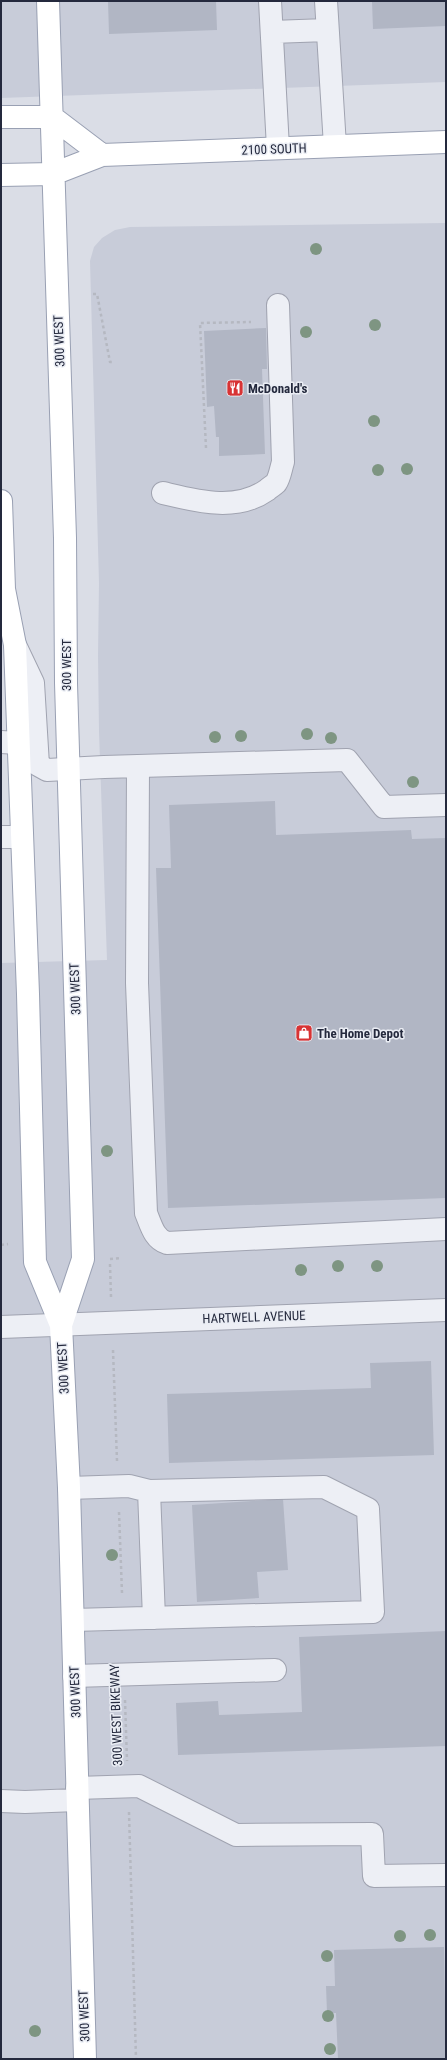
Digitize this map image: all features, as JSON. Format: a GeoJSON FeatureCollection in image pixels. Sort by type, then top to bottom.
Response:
{"type":"FeatureCollection","features":[{"type":"Feature","properties":{"kind":"main road","name":"300 WEST"},"geometry":{"type":"LineString","coordinates":[[48,1],[66,538],[68,769],[83,1260],[61,1325]]}},
{"type":"Feature","properties":{"kind":"main road"},"geometry":{"type":"LineString","coordinates":[[1,117],[52,117],[102,155]]}},
{"type":"Feature","properties":{"kind":"main road","name":"2100 SOUTH"},"geometry":{"type":"LineString","coordinates":[[1,175],[54,174],[102,155],[446,142]]}},
{"type":"Feature","properties":{"kind":"main road","name":"300 WEST"},"geometry":{"type":"LineString","coordinates":[[1,501],[2,589],[15,645],[10,743],[11,837],[28,994],[35,1262],[61,1325],[69,1488],[85,2059]]}},
{"type":"Feature","properties":{"kind":"street"},"geometry":{"type":"LineString","coordinates":[[270,1],[278,148]]}},
{"type":"Feature","properties":{"kind":"street"},"geometry":{"type":"LineString","coordinates":[[326,1],[334,146]]}},
{"type":"Feature","properties":{"kind":"street"},"geometry":{"type":"LineString","coordinates":[[272,32],[328,30]]}},
{"type":"Feature","properties":{"kind":"street"},"geometry":{"type":"LineString","coordinates":[[163,493],[192,500],[222,503],[241,502],[259,495],[276,483],[283,462],[278,313]]}},
{"type":"Feature","properties":{"kind":"street"},"geometry":{"type":"LineString","coordinates":[[15,645],[33,683],[38,765],[47,770],[347,760],[384,807],[446,804]]}},
{"type":"Feature","properties":{"kind":"street"},"geometry":{"type":"LineString","coordinates":[[138,766],[137,982],[146,1213],[155,1234],[160,1241],[167,1243],[446,1229]]}},
{"type":"Feature","properties":{"kind":"street","name":"HARTWELL AVENUE"},"geometry":{"type":"LineString","coordinates":[[1,1327],[446,1310]]}},
{"type":"Feature","properties":{"kind":"street"},"geometry":{"type":"LineString","coordinates":[[69,1488],[129,1486],[149,1491],[324,1487],[368,1509],[373,1612],[123,1620],[73,1620]]}},
{"type":"Feature","properties":{"kind":"street"},"geometry":{"type":"LineString","coordinates":[[149,1491],[154,1618]]}},
{"type":"Feature","properties":{"kind":"street"},"geometry":{"type":"LineString","coordinates":[[74,1676],[275,1670]]}},
{"type":"Feature","properties":{"kind":"street"},"geometry":{"type":"LineString","coordinates":[[1,1801],[25,1802],[128,1786],[139,1786],[236,1835],[372,1834],[374,1876],[446,1875]]}},
{"type":"Feature","properties":{"kind":"path"},"geometry":{"type":"LineString","coordinates":[[93,294],[97,294],[110,362],[113,362]]}},
{"type":"Feature","properties":{"kind":"path"},"geometry":{"type":"LineString","coordinates":[[206,448],[200,323],[278,313]]}},
{"type":"Feature","properties":{"kind":"path"},"geometry":{"type":"LineString","coordinates":[[197,360],[202,360]]}},
{"type":"Feature","properties":{"kind":"path"},"geometry":{"type":"LineString","coordinates":[[1,1245],[8,1244]]}},
{"type":"Feature","properties":{"kind":"path"},"geometry":{"type":"LineString","coordinates":[[110,1258],[121,1258]]}},
{"type":"Feature","properties":{"kind":"path"},"geometry":{"type":"LineString","coordinates":[[114,1371],[123,1620]]}},
{"type":"Feature","properties":{"kind":"path","name":"300 WEST BIKEWAY"},"geometry":{"type":"LineString","coordinates":[[124,1674],[136,2059]]}},
{"type":"Feature","properties":{"kind":"shaded area"},"geometry":{"type":"Polygon","coordinates":[[[1,1],[446,1],[446,82],[1,98],[1,1]]]}},
{"type":"Feature","properties":{"kind":"shaded area"},"geometry":{"type":"Polygon","coordinates":[[[446,223],[446,2059],[1,2059],[1,963],[107,960],[99,731],[99,583],[90,261],[94,247],[102,238],[115,230],[130,227],[446,223]]]}},
{"type":"Feature","properties":{"kind":"building"},"geometry":{"type":"Polygon","coordinates":[[[108,1],[216,1],[217,30],[109,34],[108,1]]]}},
{"type":"Feature","properties":{"kind":"building"},"geometry":{"type":"Polygon","coordinates":[[[372,1],[446,1],[446,26],[373,29],[372,1]]]}},
{"type":"Feature","properties":{"kind":"building","name":"McDonald's"},"geometry":{"type":"Polygon","coordinates":[[[266,328],[267,369],[262,369],[265,454],[219,456],[219,437],[216,437],[214,406],[207,407],[204,331],[266,328]]]}},
{"type":"Feature","properties":{"kind":"building","name":"The Home Depot"},"geometry":{"type":"Polygon","coordinates":[[[275,801],[276,835],[411,830],[412,839],[446,838],[446,1198],[168,1208],[156,868],[171,868],[169,805],[275,801]]]}},
{"type":"Feature","properties":{"kind":"building"},"geometry":{"type":"Polygon","coordinates":[[[431,1361],[434,1455],[169,1463],[167,1394],[371,1388],[370,1363],[431,1361]]]}},
{"type":"Feature","properties":{"kind":"building"},"geometry":{"type":"Polygon","coordinates":[[[283,1499],[288,1570],[257,1572],[259,1598],[197,1602],[192,1505],[283,1499]]]}},
{"type":"Feature","properties":{"kind":"building"},"geometry":{"type":"Polygon","coordinates":[[[446,1631],[446,1746],[178,1755],[176,1703],[218,1701],[219,1715],[302,1712],[299,1637],[446,1631]]]}},
{"type":"Feature","properties":{"kind":"building"},"geometry":{"type":"Polygon","coordinates":[[[444,1947],[446,2059],[338,2059],[336,2013],[327,2013],[326,1986],[335,1986],[334,1950],[444,1947]]]}},
{"type":"Feature","properties":{"kind":"place","name":"McDonald's"},"geometry":{"type":"Point","coordinates":[235,388]}},
{"type":"Feature","properties":{"kind":"place","name":"The Home Depot"},"geometry":{"type":"Point","coordinates":[304,1033]}}]}
